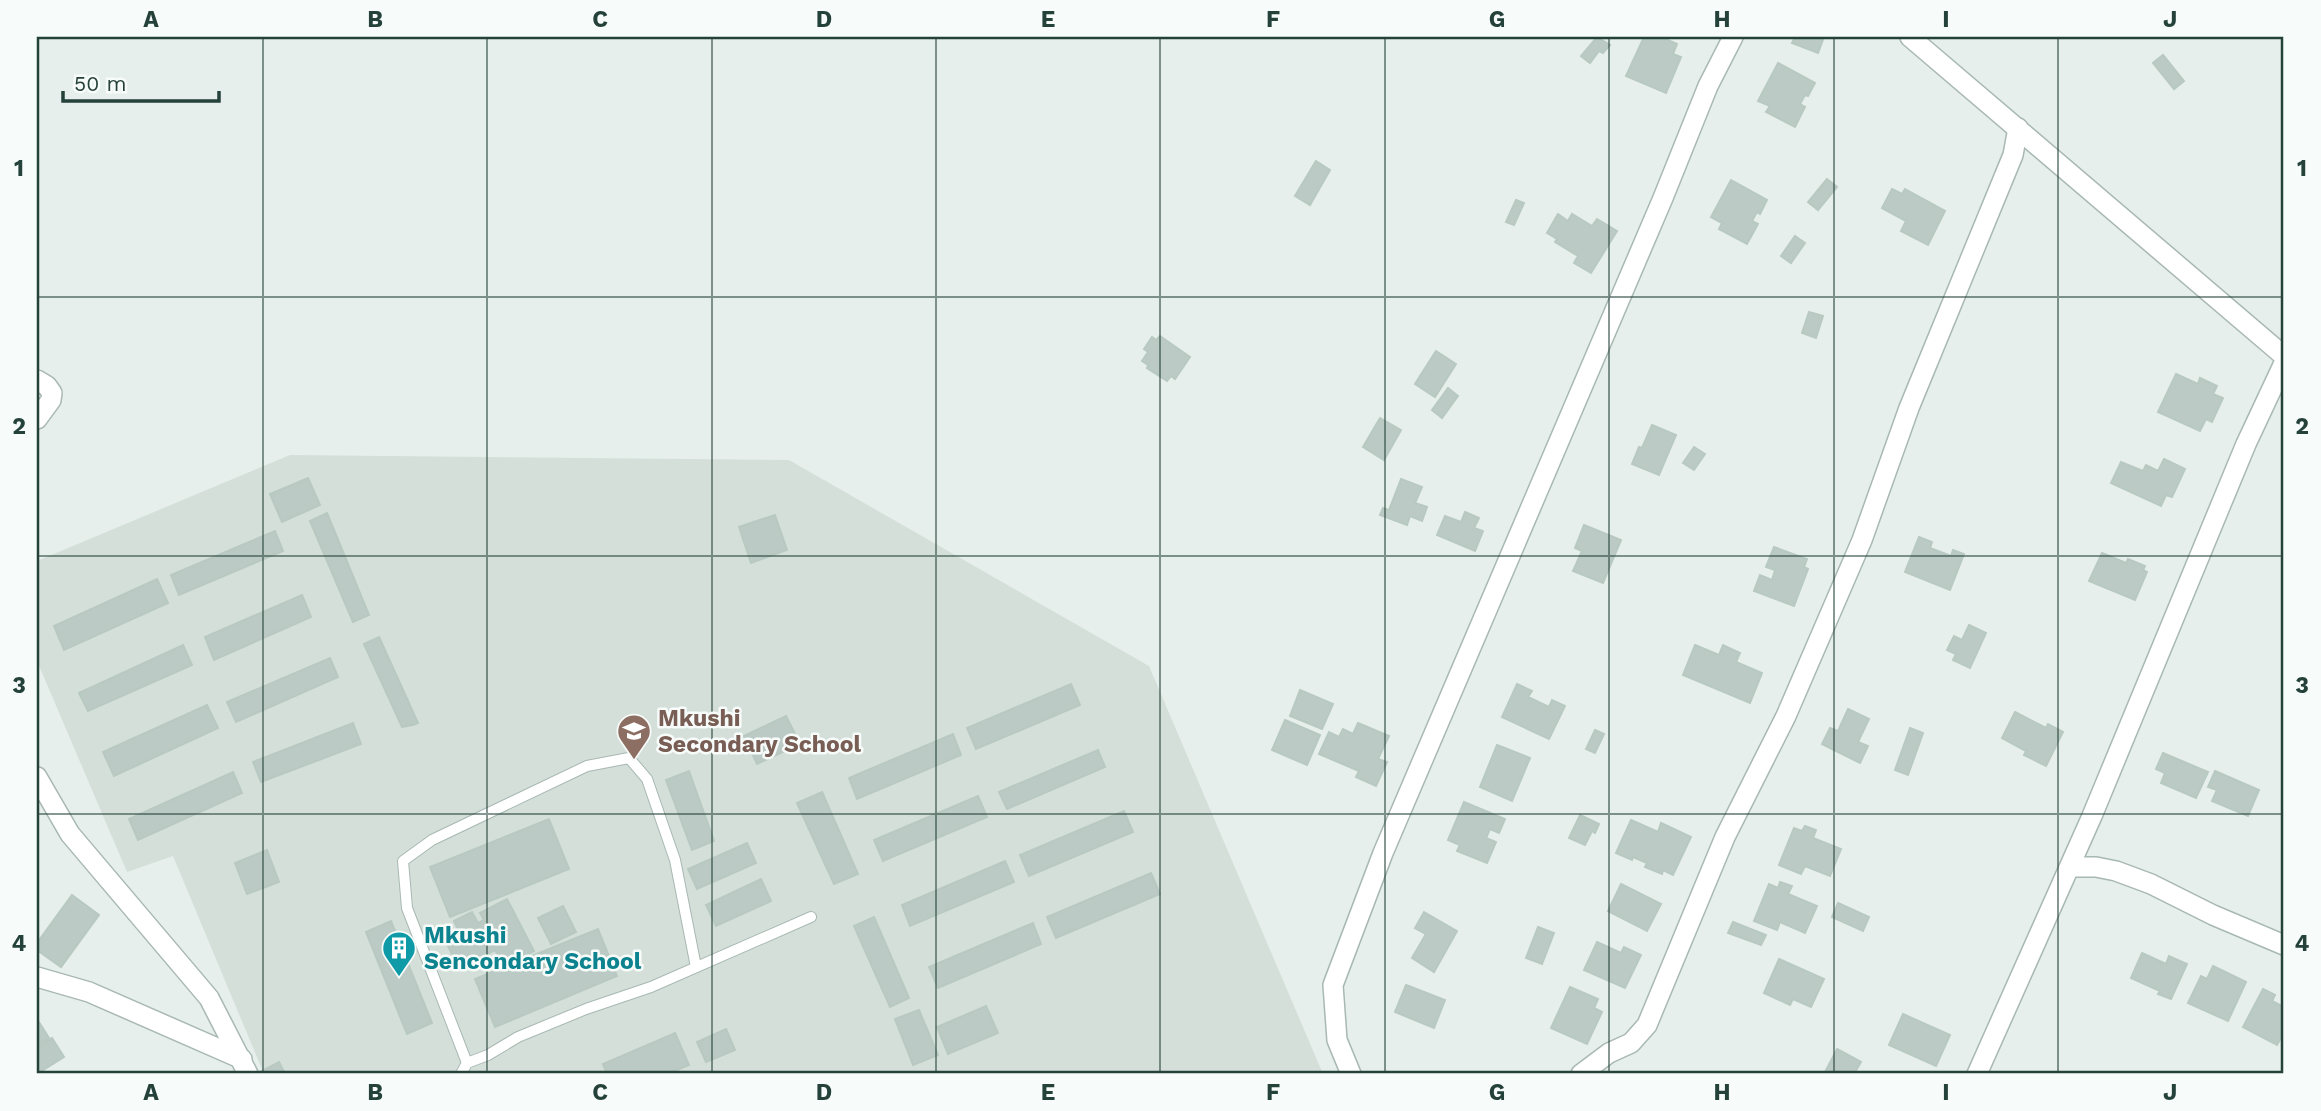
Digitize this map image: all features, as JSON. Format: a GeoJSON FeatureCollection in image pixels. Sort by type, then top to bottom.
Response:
{"type":"FeatureCollection","features":[{"type":"Feature","properties":{"kind":"street"},"geometry":{"type":"LineString","coordinates":[[1351,1074],[1337,1040],[1333,985],[1383,853],[1663,198],[1694,117],[1733,37]]}},
{"type":"Feature","properties":{"kind":"street"},"geometry":{"type":"LineString","coordinates":[[1910,37],[2284,356]]}},
{"type":"Feature","properties":{"kind":"street"},"geometry":{"type":"LineString","coordinates":[[1581,1074],[1609,1053],[1631,1043],[1647,1025],[1725,838],[1786,716],[1862,540],[1909,408],[2013,155],[2018,128]]}},
{"type":"Feature","properties":{"kind":"street"},"geometry":{"type":"LineString","coordinates":[[1977,1074],[2070,867],[2246,444],[2284,363]]}},
{"type":"Feature","properties":{"kind":"street"},"geometry":{"type":"LineString","coordinates":[[37,380],[47,386],[52,394],[51,400],[37,419]]}},
{"type":"Feature","properties":{"kind":"street"},"geometry":{"type":"LineString","coordinates":[[37,777],[70,834],[209,998],[245,1067]]}},
{"type":"Feature","properties":{"kind":"street"},"geometry":{"type":"LineString","coordinates":[[2070,867],[2096,867],[2116,871],[2284,945]]}},
{"type":"Feature","properties":{"kind":"street"},"geometry":{"type":"LineString","coordinates":[[37,977],[89,992],[245,1067]]}},
{"type":"Feature","properties":{"kind":"lane"},"geometry":{"type":"LineString","coordinates":[[467,1063],[407,908],[403,861],[432,840],[587,765],[629,758],[647,779],[675,860],[696,967]]}},
{"type":"Feature","properties":{"kind":"lane"},"geometry":{"type":"LineString","coordinates":[[461,1074],[467,1063],[488,1055],[518,1037],[586,1009],[651,987],[811,918]]}},
{"type":"Feature","properties":{"kind":"shaded area","name":"Mkushi Secondary School"},"geometry":{"type":"Polygon","coordinates":[[[290,455],[789,460],[1149,666],[1323,1074],[264,1074],[173,856],[127,872],[37,661],[37,561],[290,455]]]}},
{"type":"Feature","properties":{"kind":"building"},"geometry":{"type":"Polygon","coordinates":[[[1597,37],[1610,45],[1603,53],[1599,51],[1590,63],[1581,56],[1597,37]]]}},
{"type":"Feature","properties":{"kind":"building"},"geometry":{"type":"Polygon","coordinates":[[[1644,37],[1661,37],[1677,44],[1673,54],[1681,57],[1666,93],[1626,76],[1644,37]]]}},
{"type":"Feature","properties":{"kind":"building"},"geometry":{"type":"Polygon","coordinates":[[[1795,37],[1824,37],[1818,53],[1792,43],[1795,37]]]}},
{"type":"Feature","properties":{"kind":"building"},"geometry":{"type":"Polygon","coordinates":[[[2163,55],[2184,81],[2174,89],[2153,63],[2163,55]]]}},
{"type":"Feature","properties":{"kind":"building"},"geometry":{"type":"Polygon","coordinates":[[[1778,63],[1815,83],[1800,104],[1805,107],[1795,127],[1766,112],[1770,106],[1758,101],[1778,63]]]}},
{"type":"Feature","properties":{"kind":"building"},"geometry":{"type":"Polygon","coordinates":[[[1316,161],[1330,170],[1310,205],[1295,196],[1316,161]]]}},
{"type":"Feature","properties":{"kind":"building"},"geometry":{"type":"Polygon","coordinates":[[[1827,179],[1837,187],[1818,210],[1808,202],[1827,179]]]}},
{"type":"Feature","properties":{"kind":"building"},"geometry":{"type":"Polygon","coordinates":[[[1731,180],[1767,200],[1760,214],[1757,212],[1752,221],[1758,224],[1747,244],[1719,229],[1722,223],[1711,217],[1731,180]]]}},
{"type":"Feature","properties":{"kind":"building"},"geometry":{"type":"Polygon","coordinates":[[[1892,189],[1902,194],[1905,189],[1945,211],[1928,245],[1901,231],[1906,221],[1882,208],[1892,189]]]}},
{"type":"Feature","properties":{"kind":"building"},"geometry":{"type":"Polygon","coordinates":[[[1516,200],[1524,203],[1514,225],[1506,222],[1516,200]]]}},
{"type":"Feature","properties":{"kind":"building"},"geometry":{"type":"Polygon","coordinates":[[[1558,214],[1568,221],[1572,214],[1592,226],[1597,219],[1617,231],[1591,273],[1574,263],[1578,256],[1555,242],[1557,239],[1547,233],[1558,214]]]}},
{"type":"Feature","properties":{"kind":"building"},"geometry":{"type":"Polygon","coordinates":[[[1795,236],[1805,243],[1791,263],[1781,256],[1795,236]]]}},
{"type":"Feature","properties":{"kind":"building"},"geometry":{"type":"Polygon","coordinates":[[[1809,312],[1823,316],[1816,338],[1802,333],[1809,312]]]}},
{"type":"Feature","properties":{"kind":"building"},"geometry":{"type":"Polygon","coordinates":[[[1160,336],[1190,357],[1175,379],[1171,376],[1167,381],[1147,368],[1148,365],[1142,361],[1148,352],[1144,349],[1152,337],[1156,340],[1160,336]]]}},
{"type":"Feature","properties":{"kind":"building"},"geometry":{"type":"Polygon","coordinates":[[[1436,351],[1456,364],[1435,397],[1415,384],[1436,351]]]}},
{"type":"Feature","properties":{"kind":"building"},"geometry":{"type":"Polygon","coordinates":[[[2176,374],[2198,384],[2200,378],[2217,386],[2213,394],[2223,398],[2212,422],[2206,419],[2200,431],[2158,412],[2176,374]]]}},
{"type":"Feature","properties":{"kind":"building"},"geometry":{"type":"Polygon","coordinates":[[[1448,388],[1458,396],[1442,418],[1432,410],[1448,388]]]}},
{"type":"Feature","properties":{"kind":"building"},"geometry":{"type":"Polygon","coordinates":[[[1380,418],[1401,430],[1384,460],[1363,447],[1380,418]]]}},
{"type":"Feature","properties":{"kind":"building"},"geometry":{"type":"Polygon","coordinates":[[[1652,425],[1676,435],[1659,475],[1632,464],[1652,425]]]}},
{"type":"Feature","properties":{"kind":"building"},"geometry":{"type":"Polygon","coordinates":[[[1694,447],[1705,454],[1694,470],[1683,463],[1694,447]]]}},
{"type":"Feature","properties":{"kind":"building"},"geometry":{"type":"Polygon","coordinates":[[[2164,459],[2185,469],[2172,497],[2166,495],[2161,506],[2111,483],[2121,462],[2143,471],[2146,465],[2158,471],[2164,459]]]}},
{"type":"Feature","properties":{"kind":"building"},"geometry":{"type":"Polygon","coordinates":[[[308,478],[320,505],[282,522],[270,494],[308,478]]]}},
{"type":"Feature","properties":{"kind":"building"},"geometry":{"type":"Polygon","coordinates":[[[1401,479],[1422,487],[1415,503],[1427,507],[1422,521],[1410,516],[1407,525],[1380,515],[1383,508],[1389,510],[1401,479]]]}},
{"type":"Feature","properties":{"kind":"building"},"geometry":{"type":"Polygon","coordinates":[[[1465,512],[1479,518],[1474,528],[1483,531],[1475,551],[1437,535],[1445,516],[1461,522],[1465,512]]]}},
{"type":"Feature","properties":{"kind":"building"},"geometry":{"type":"Polygon","coordinates":[[[327,513],[369,615],[353,622],[310,521],[327,513]]]}},
{"type":"Feature","properties":{"kind":"building"},"geometry":{"type":"Polygon","coordinates":[[[775,515],[787,550],[751,563],[739,527],[775,515]]]}},
{"type":"Feature","properties":{"kind":"building"},"geometry":{"type":"Polygon","coordinates":[[[1584,525],[1621,540],[1603,583],[1573,571],[1582,551],[1575,548],[1584,525]]]}},
{"type":"Feature","properties":{"kind":"building"},"geometry":{"type":"Polygon","coordinates":[[[275,531],[283,551],[179,595],[171,575],[275,531]]]}},
{"type":"Feature","properties":{"kind":"building"},"geometry":{"type":"Polygon","coordinates":[[[1919,537],[1932,542],[1930,548],[1951,556],[1953,550],[1964,554],[1950,590],[1905,572],[1919,537]]]}},
{"type":"Feature","properties":{"kind":"building"},"geometry":{"type":"Polygon","coordinates":[[[1774,547],[1807,559],[1804,567],[1808,569],[1794,606],[1754,591],[1760,575],[1772,580],[1775,570],[1766,567],[1774,547]]]}},
{"type":"Feature","properties":{"kind":"building"},"geometry":{"type":"Polygon","coordinates":[[[2102,553],[2126,563],[2128,559],[2145,566],[2143,570],[2147,572],[2135,600],[2089,581],[2102,553]]]}},
{"type":"Feature","properties":{"kind":"building"},"geometry":{"type":"Polygon","coordinates":[[[157,579],[168,603],[64,650],[54,626],[157,579]]]}},
{"type":"Feature","properties":{"kind":"building"},"geometry":{"type":"Polygon","coordinates":[[[302,595],[311,617],[214,660],[205,637],[302,595]]]}},
{"type":"Feature","properties":{"kind":"building"},"geometry":{"type":"Polygon","coordinates":[[[1969,625],[1986,633],[1970,668],[1953,660],[1956,654],[1947,650],[1954,636],[1962,640],[1969,625]]]}},
{"type":"Feature","properties":{"kind":"building"},"geometry":{"type":"Polygon","coordinates":[[[379,637],[418,723],[402,727],[364,644],[379,637]]]}},
{"type":"Feature","properties":{"kind":"building"},"geometry":{"type":"Polygon","coordinates":[[[183,645],[192,665],[88,711],[79,693],[183,645]]]}},
{"type":"Feature","properties":{"kind":"building"},"geometry":{"type":"Polygon","coordinates":[[[1695,645],[1719,655],[1723,645],[1740,653],[1736,662],[1762,673],[1750,703],[1683,675],[1695,645]]]}},
{"type":"Feature","properties":{"kind":"building"},"geometry":{"type":"Polygon","coordinates":[[[330,658],[338,677],[236,722],[227,702],[330,658]]]}},
{"type":"Feature","properties":{"kind":"building"},"geometry":{"type":"Polygon","coordinates":[[[1071,684],[1080,705],[976,749],[967,728],[1071,684]]]}},
{"type":"Feature","properties":{"kind":"building"},"geometry":{"type":"Polygon","coordinates":[[[1517,684],[1532,691],[1528,697],[1549,707],[1552,700],[1565,706],[1549,739],[1502,717],[1517,684]]]}},
{"type":"Feature","properties":{"kind":"building"},"geometry":{"type":"Polygon","coordinates":[[[1300,690],[1333,704],[1322,729],[1290,716],[1300,690]]]}},
{"type":"Feature","properties":{"kind":"building"},"geometry":{"type":"Polygon","coordinates":[[[207,705],[218,728],[114,776],[103,752],[207,705]]]}},
{"type":"Feature","properties":{"kind":"building"},"geometry":{"type":"Polygon","coordinates":[[[1848,709],[1869,719],[1858,742],[1868,746],[1860,763],[1822,744],[1830,728],[1838,731],[1848,709]]]}},
{"type":"Feature","properties":{"kind":"building"},"geometry":{"type":"Polygon","coordinates":[[[2015,712],[2046,728],[2048,724],[2063,732],[2046,766],[2024,755],[2026,751],[2002,738],[2015,712]]]}},
{"type":"Feature","properties":{"kind":"building"},"geometry":{"type":"Polygon","coordinates":[[[786,716],[800,744],[757,764],[744,736],[786,716]]]}},
{"type":"Feature","properties":{"kind":"building"},"geometry":{"type":"Polygon","coordinates":[[[1285,720],[1320,735],[1307,765],[1272,750],[1285,720]]]}},
{"type":"Feature","properties":{"kind":"building"},"geometry":{"type":"Polygon","coordinates":[[[353,723],[361,744],[261,782],[253,762],[353,723]]]}},
{"type":"Feature","properties":{"kind":"building"},"geometry":{"type":"Polygon","coordinates":[[[1358,723],[1389,736],[1378,759],[1387,762],[1376,786],[1356,777],[1359,771],[1319,754],[1329,732],[1339,737],[1343,729],[1353,734],[1358,723]]]}},
{"type":"Feature","properties":{"kind":"building"},"geometry":{"type":"Polygon","coordinates":[[[1910,728],[1923,733],[1908,775],[1895,770],[1910,728]]]}},
{"type":"Feature","properties":{"kind":"building"},"geometry":{"type":"Polygon","coordinates":[[[1595,730],[1604,734],[1595,753],[1586,749],[1595,730]]]}},
{"type":"Feature","properties":{"kind":"building"},"geometry":{"type":"Polygon","coordinates":[[[953,734],[961,755],[857,799],[849,778],[953,734]]]}},
{"type":"Feature","properties":{"kind":"building"},"geometry":{"type":"Polygon","coordinates":[[[1497,745],[1530,758],[1512,801],[1480,787],[1497,745]]]}},
{"type":"Feature","properties":{"kind":"building"},"geometry":{"type":"Polygon","coordinates":[[[1098,750],[1105,767],[1007,809],[999,792],[1098,750]]]}},
{"type":"Feature","properties":{"kind":"building"},"geometry":{"type":"Polygon","coordinates":[[[2163,753],[2208,772],[2196,798],[2161,783],[2165,773],[2156,769],[2163,753]]]}},
{"type":"Feature","properties":{"kind":"building"},"geometry":{"type":"Polygon","coordinates":[[[689,771],[714,841],[692,850],[666,780],[689,771]]]}},
{"type":"Feature","properties":{"kind":"building"},"geometry":{"type":"Polygon","coordinates":[[[2215,771],[2259,790],[2248,816],[2212,801],[2217,790],[2208,787],[2215,771]]]}},
{"type":"Feature","properties":{"kind":"building"},"geometry":{"type":"Polygon","coordinates":[[[233,772],[242,793],[138,840],[129,819],[233,772]]]}},
{"type":"Feature","properties":{"kind":"building"},"geometry":{"type":"Polygon","coordinates":[[[822,792],[858,874],[834,884],[797,803],[822,792]]]}},
{"type":"Feature","properties":{"kind":"building"},"geometry":{"type":"Polygon","coordinates":[[[978,796],[987,817],[883,861],[874,840],[978,796]]]}},
{"type":"Feature","properties":{"kind":"building"},"geometry":{"type":"Polygon","coordinates":[[[1464,802],[1505,819],[1499,833],[1490,829],[1486,838],[1496,842],[1487,863],[1457,851],[1460,845],[1448,840],[1464,802]]]}},
{"type":"Feature","properties":{"kind":"building"},"geometry":{"type":"Polygon","coordinates":[[[1124,811],[1133,832],[1029,876],[1020,855],[1124,811]]]}},
{"type":"Feature","properties":{"kind":"building"},"geometry":{"type":"Polygon","coordinates":[[[1580,815],[1599,824],[1585,845],[1569,838],[1580,815]]]}},
{"type":"Feature","properties":{"kind":"building"},"geometry":{"type":"Polygon","coordinates":[[[549,819],[569,869],[450,917],[430,867],[549,819]]]}},
{"type":"Feature","properties":{"kind":"building"},"geometry":{"type":"Polygon","coordinates":[[[1631,820],[1658,832],[1661,823],[1691,837],[1673,875],[1663,870],[1662,874],[1645,867],[1647,863],[1616,853],[1631,820]]]}},
{"type":"Feature","properties":{"kind":"building"},"geometry":{"type":"Polygon","coordinates":[[[1805,826],[1816,830],[1813,838],[1841,849],[1830,876],[1805,866],[1801,874],[1779,865],[1794,828],[1802,831],[1805,826]]]}},
{"type":"Feature","properties":{"kind":"building"},"geometry":{"type":"Polygon","coordinates":[[[747,843],[756,863],[697,889],[688,869],[747,843]]]}},
{"type":"Feature","properties":{"kind":"building"},"geometry":{"type":"Polygon","coordinates":[[[267,850],[279,882],[247,894],[235,863],[267,850]]]}},
{"type":"Feature","properties":{"kind":"building"},"geometry":{"type":"Polygon","coordinates":[[[1005,861],[1014,882],[910,926],[902,905],[1005,861]]]}},
{"type":"Feature","properties":{"kind":"building"},"geometry":{"type":"Polygon","coordinates":[[[1151,873],[1160,894],[1056,938],[1047,917],[1151,873]]]}},
{"type":"Feature","properties":{"kind":"building"},"geometry":{"type":"Polygon","coordinates":[[[761,879],[771,901],[716,926],[706,905],[761,879]]]}},
{"type":"Feature","properties":{"kind":"building"},"geometry":{"type":"Polygon","coordinates":[[[1780,882],[1792,886],[1788,894],[1817,906],[1805,933],[1780,922],[1777,930],[1754,921],[1769,884],[1778,888],[1780,882]]]}},
{"type":"Feature","properties":{"kind":"building"},"geometry":{"type":"Polygon","coordinates":[[[1621,884],[1661,904],[1647,931],[1608,911],[1621,884]]]}},
{"type":"Feature","properties":{"kind":"building"},"geometry":{"type":"Polygon","coordinates":[[[72,895],[99,915],[61,967],[37,950],[37,943],[72,895]]]}},
{"type":"Feature","properties":{"kind":"building"},"geometry":{"type":"Polygon","coordinates":[[[507,899],[534,951],[504,966],[495,950],[459,968],[443,936],[458,929],[454,921],[472,912],[478,923],[484,920],[480,913],[507,899]]]}},
{"type":"Feature","properties":{"kind":"building"},"geometry":{"type":"Polygon","coordinates":[[[1838,903],[1869,917],[1863,931],[1832,917],[1838,903]]]}},
{"type":"Feature","properties":{"kind":"building"},"geometry":{"type":"Polygon","coordinates":[[[563,906],[576,932],[551,944],[538,918],[563,906]]]}},
{"type":"Feature","properties":{"kind":"building"},"geometry":{"type":"Polygon","coordinates":[[[1424,912],[1457,931],[1434,972],[1412,958],[1426,934],[1415,928],[1424,912]]]}},
{"type":"Feature","properties":{"kind":"building"},"geometry":{"type":"Polygon","coordinates":[[[874,917],[909,998],[890,1007],[854,926],[874,917]]]}},
{"type":"Feature","properties":{"kind":"building","name":"Mkushi Sencondary School"},"geometry":{"type":"Polygon","coordinates":[[[391,921],[432,1023],[407,1034],[366,932],[391,921]]]}},
{"type":"Feature","properties":{"kind":"building"},"geometry":{"type":"Polygon","coordinates":[[[1733,922],[1766,935],[1761,945],[1728,933],[1733,922]]]}},
{"type":"Feature","properties":{"kind":"building"},"geometry":{"type":"Polygon","coordinates":[[[1033,923],[1041,944],[938,988],[929,967],[1033,923]]]}},
{"type":"Feature","properties":{"kind":"building"},"geometry":{"type":"Polygon","coordinates":[[[1538,927],[1554,933],[1542,964],[1526,958],[1538,927]]]}},
{"type":"Feature","properties":{"kind":"building"},"geometry":{"type":"Polygon","coordinates":[[[598,929],[617,976],[495,1027],[475,979],[598,929]]]}},
{"type":"Feature","properties":{"kind":"building"},"geometry":{"type":"Polygon","coordinates":[[[1597,942],[1621,953],[1624,947],[1641,955],[1625,988],[1584,970],[1597,942]]]}},
{"type":"Feature","properties":{"kind":"building"},"geometry":{"type":"Polygon","coordinates":[[[2142,953],[2166,964],[2169,956],[2187,964],[2171,999],[2131,978],[2142,953]]]}},
{"type":"Feature","properties":{"kind":"building"},"geometry":{"type":"Polygon","coordinates":[[[1779,959],[1824,979],[1811,1007],[1793,999],[1790,1005],[1764,993],[1779,959]]]}},
{"type":"Feature","properties":{"kind":"building"},"geometry":{"type":"Polygon","coordinates":[[[2213,966],[2246,982],[2228,1021],[2188,1003],[2201,976],[2207,979],[2213,966]]]}},
{"type":"Feature","properties":{"kind":"building"},"geometry":{"type":"Polygon","coordinates":[[[1406,985],[1445,1000],[1434,1028],[1395,1012],[1406,985]]]}},
{"type":"Feature","properties":{"kind":"building"},"geometry":{"type":"Polygon","coordinates":[[[1570,987],[1598,999],[1594,1008],[1602,1012],[1587,1044],[1551,1028],[1570,987]]]}},
{"type":"Feature","properties":{"kind":"building"},"geometry":{"type":"Polygon","coordinates":[[[2263,989],[2275,995],[2272,1001],[2284,1007],[2284,1038],[2282,1036],[2277,1045],[2243,1027],[2263,989]]]}},
{"type":"Feature","properties":{"kind":"building"},"geometry":{"type":"Polygon","coordinates":[[[986,1006],[998,1033],[948,1054],[937,1027],[986,1006]]]}},
{"type":"Feature","properties":{"kind":"building"},"geometry":{"type":"Polygon","coordinates":[[[919,1010],[938,1055],[913,1065],[895,1019],[919,1010]]]}},
{"type":"Feature","properties":{"kind":"building"},"geometry":{"type":"Polygon","coordinates":[[[1903,1014],[1950,1035],[1936,1066],[1889,1045],[1903,1014]]]}},
{"type":"Feature","properties":{"kind":"building"},"geometry":{"type":"Polygon","coordinates":[[[37,1019],[49,1038],[37,1046],[37,1019]]]}},
{"type":"Feature","properties":{"kind":"building"},"geometry":{"type":"Polygon","coordinates":[[[726,1029],[735,1050],[706,1062],[697,1042],[726,1029]]]}},
{"type":"Feature","properties":{"kind":"building"},"geometry":{"type":"Polygon","coordinates":[[[675,1033],[689,1065],[667,1074],[607,1074],[603,1064],[675,1033]]]}},
{"type":"Feature","properties":{"kind":"building"},"geometry":{"type":"Polygon","coordinates":[[[52,1038],[64,1057],[37,1074],[37,1048],[52,1038]]]}},
{"type":"Feature","properties":{"kind":"building"},"geometry":{"type":"Polygon","coordinates":[[[1837,1049],[1861,1062],[1854,1074],[1824,1074],[1837,1049]]]}},
{"type":"Feature","properties":{"kind":"building"},"geometry":{"type":"Polygon","coordinates":[[[279,1062],[285,1074],[258,1073],[279,1062]]]}},
{"type":"Feature","properties":{"kind":"place","name":"Mkushi Secondary School"},"geometry":{"type":"Point","coordinates":[634,761]}},
{"type":"Feature","properties":{"kind":"place","name":"Mkushi Sencondary School"},"geometry":{"type":"Point","coordinates":[399,978]}}]}
